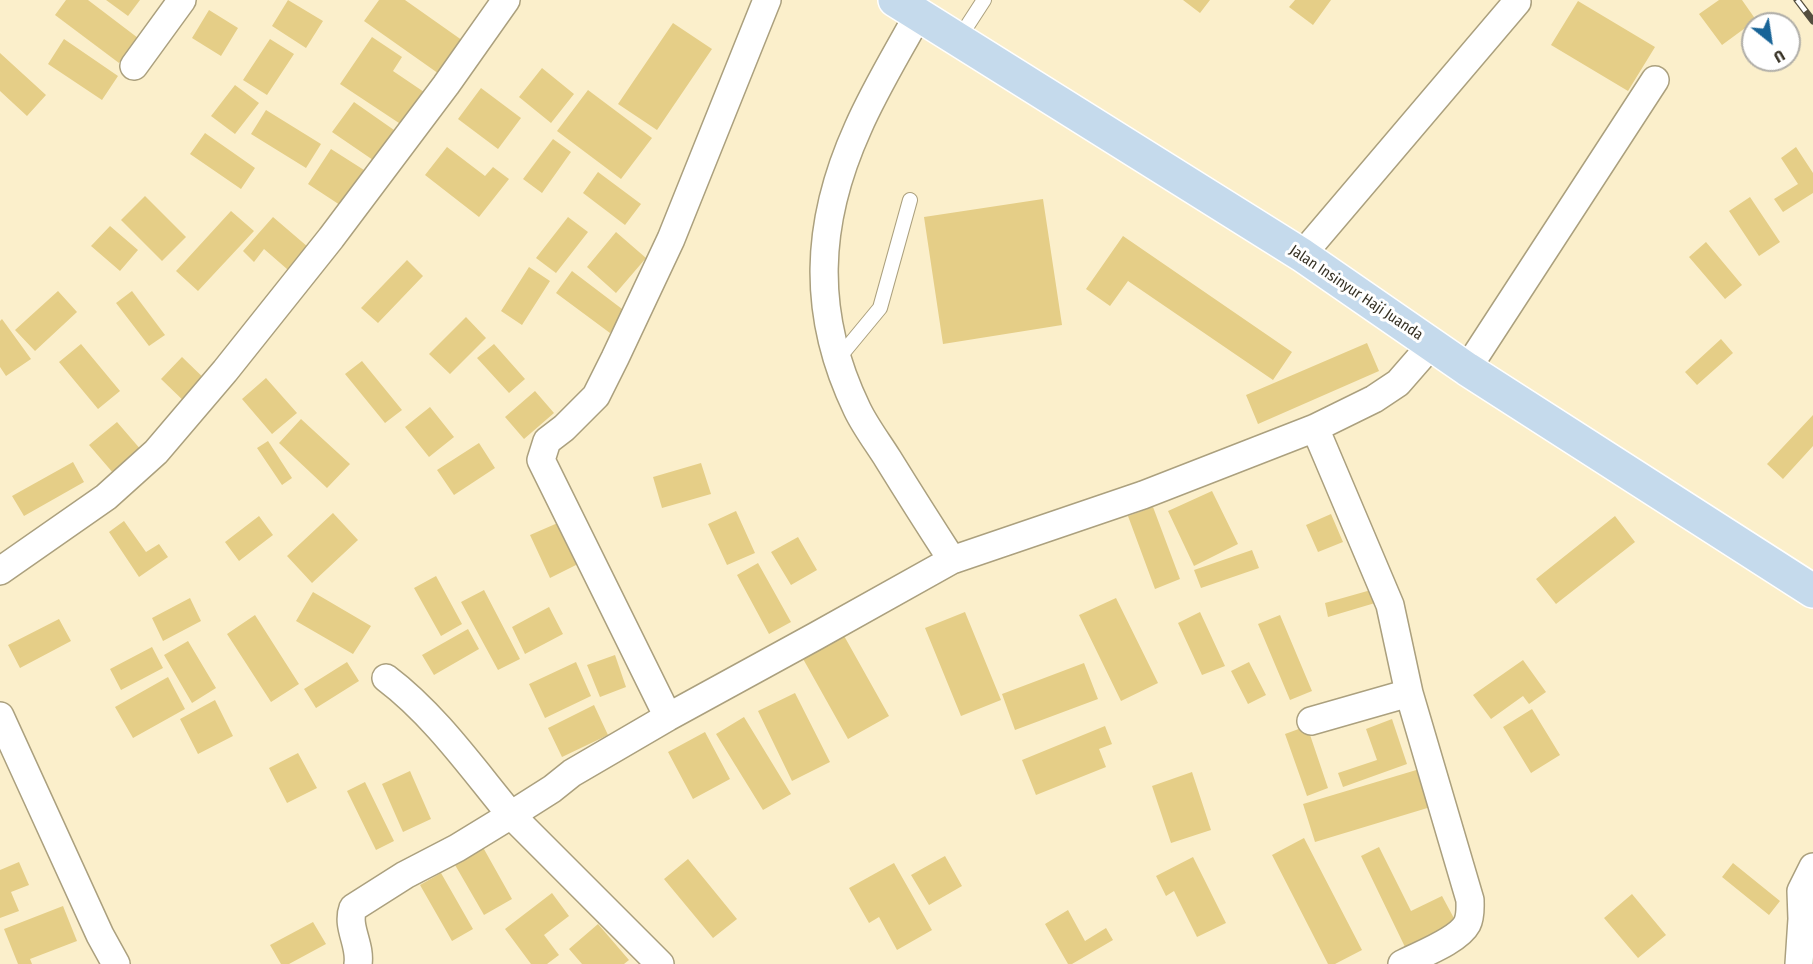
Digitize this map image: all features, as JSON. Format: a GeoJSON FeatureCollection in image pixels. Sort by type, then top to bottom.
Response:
{"type":"FeatureCollection","features":[{"type":"Feature","properties":{"kind":"highway","name":"Jalan Insinyur Haji Juanda"},"geometry":{"type":"LineString","coordinates":[[907,8],[1302,255],[1467,369],[1813,591]]}},
{"type":"Feature","properties":{"kind":"street"},"geometry":{"type":"LineString","coordinates":[[134,66],[182,0]]}},
{"type":"Feature","properties":{"kind":"street"},"geometry":{"type":"LineString","coordinates":[[0,571],[106,497],[156,452],[225,371],[331,238],[446,86],[506,0]]}},
{"type":"Feature","properties":{"kind":"street"},"geometry":{"type":"LineString","coordinates":[[668,717],[541,460],[547,441],[564,428],[596,396],[615,358],[671,239],[766,0]]}},
{"type":"Feature","properties":{"kind":"street"},"geometry":{"type":"LineString","coordinates":[[1302,255],[1517,2]]}},
{"type":"Feature","properties":{"kind":"street"},"geometry":{"type":"LineString","coordinates":[[907,8],[858,128],[830,211],[823,255],[824,292],[837,360],[858,410],[951,560]]}},
{"type":"Feature","properties":{"kind":"street"},"geometry":{"type":"LineString","coordinates":[[1467,369],[1655,80]]}},
{"type":"Feature","properties":{"kind":"street"},"geometry":{"type":"LineString","coordinates":[[358,964],[359,957],[350,923],[353,908],[377,892],[457,848],[552,789],[573,773],[668,717],[951,560],[1143,495],[1315,428],[1374,399],[1398,383],[1432,344]]}},
{"type":"Feature","properties":{"kind":"street"},"geometry":{"type":"LineString","coordinates":[[1315,428],[1390,605],[1409,693],[1470,900],[1467,924],[1454,937],[1402,964]]}},
{"type":"Feature","properties":{"kind":"street"},"geometry":{"type":"LineString","coordinates":[[386,678],[415,702],[453,744],[510,815],[660,964]]}},
{"type":"Feature","properties":{"kind":"street"},"geometry":{"type":"LineString","coordinates":[[1311,721],[1409,693]]}},
{"type":"Feature","properties":{"kind":"street"},"geometry":{"type":"LineString","coordinates":[[0,716],[100,935],[116,964]]}},
{"type":"Feature","properties":{"kind":"street"},"geometry":{"type":"LineString","coordinates":[[1799,964],[1801,891],[1813,867]]}},
{"type":"Feature","properties":{"kind":"lane"},"geometry":{"type":"LineString","coordinates":[[958,40],[984,0]]}},
{"type":"Feature","properties":{"kind":"lane"},"geometry":{"type":"LineString","coordinates":[[837,360],[880,308],[910,200]]}},
{"type":"Feature","properties":{"kind":"building"},"geometry":{"type":"Polygon","coordinates":[[[66,0],[88,0],[138,38],[119,63],[55,15],[66,0]]]}},
{"type":"Feature","properties":{"kind":"building"},"geometry":{"type":"Polygon","coordinates":[[[106,0],[140,0],[128,16],[106,0]]]}},
{"type":"Feature","properties":{"kind":"building"},"geometry":{"type":"Polygon","coordinates":[[[288,0],[323,21],[306,48],[272,26],[288,0]]]}},
{"type":"Feature","properties":{"kind":"building"},"geometry":{"type":"Polygon","coordinates":[[[379,0],[405,0],[466,43],[442,76],[364,21],[379,0]]]}},
{"type":"Feature","properties":{"kind":"building"},"geometry":{"type":"Polygon","coordinates":[[[1183,0],[1210,0],[1200,13],[1183,0]]]}},
{"type":"Feature","properties":{"kind":"building"},"geometry":{"type":"Polygon","coordinates":[[[1295,0],[1331,0],[1313,25],[1289,7],[1295,0]]]}},
{"type":"Feature","properties":{"kind":"building"},"geometry":{"type":"Polygon","coordinates":[[[1719,0],[1742,0],[1750,12],[1741,12],[1741,31],[1722,45],[1699,14],[1719,0]]]}},
{"type":"Feature","properties":{"kind":"building"},"geometry":{"type":"Polygon","coordinates":[[[1578,1],[1655,47],[1628,91],[1551,45],[1578,1]]]}},
{"type":"Feature","properties":{"kind":"building"},"geometry":{"type":"Polygon","coordinates":[[[209,10],[238,28],[221,56],[192,38],[209,10]]]}},
{"type":"Feature","properties":{"kind":"building"},"geometry":{"type":"Polygon","coordinates":[[[673,23],[712,49],[657,130],[618,104],[673,23]]]}},
{"type":"Feature","properties":{"kind":"building"},"geometry":{"type":"Polygon","coordinates":[[[372,37],[402,57],[393,71],[424,92],[402,125],[340,84],[372,37]]]}},
{"type":"Feature","properties":{"kind":"building"},"geometry":{"type":"Polygon","coordinates":[[[64,39],[118,76],[102,100],[48,64],[64,39]]]}},
{"type":"Feature","properties":{"kind":"building"},"geometry":{"type":"Polygon","coordinates":[[[270,39],[294,54],[267,95],[243,80],[270,39]]]}},
{"type":"Feature","properties":{"kind":"building"},"geometry":{"type":"Polygon","coordinates":[[[0,53],[46,95],[27,116],[0,91],[0,53]]]}},
{"type":"Feature","properties":{"kind":"building"},"geometry":{"type":"Polygon","coordinates":[[[542,68],[574,94],[551,123],[519,97],[542,68]]]}},
{"type":"Feature","properties":{"kind":"building"},"geometry":{"type":"Polygon","coordinates":[[[235,85],[259,103],[235,134],[211,116],[235,85]]]}},
{"type":"Feature","properties":{"kind":"building"},"geometry":{"type":"Polygon","coordinates":[[[481,88],[521,118],[498,149],[458,119],[481,88]]]}},
{"type":"Feature","properties":{"kind":"building"},"geometry":{"type":"Polygon","coordinates":[[[588,90],[652,138],[621,179],[557,131],[588,90]]]}},
{"type":"Feature","properties":{"kind":"building"},"geometry":{"type":"Polygon","coordinates":[[[354,102],[394,130],[373,160],[332,132],[354,102]]]}},
{"type":"Feature","properties":{"kind":"building"},"geometry":{"type":"Polygon","coordinates":[[[266,110],[321,144],[306,168],[251,134],[266,110]]]}},
{"type":"Feature","properties":{"kind":"building"},"geometry":{"type":"Polygon","coordinates":[[[205,133],[255,168],[241,189],[190,154],[205,133]]]}},
{"type":"Feature","properties":{"kind":"building"},"geometry":{"type":"Polygon","coordinates":[[[553,139],[571,152],[542,193],[523,179],[553,139]]]}},
{"type":"Feature","properties":{"kind":"building"},"geometry":{"type":"Polygon","coordinates":[[[447,147],[485,176],[493,167],[509,179],[479,217],[425,175],[447,147]]]}},
{"type":"Feature","properties":{"kind":"building"},"geometry":{"type":"Polygon","coordinates":[[[1796,147],[1813,173],[1813,193],[1783,212],[1774,199],[1798,184],[1781,158],[1796,147]]]}},
{"type":"Feature","properties":{"kind":"building"},"geometry":{"type":"Polygon","coordinates":[[[331,149],[364,170],[340,205],[308,184],[331,149]]]}},
{"type":"Feature","properties":{"kind":"building"},"geometry":{"type":"Polygon","coordinates":[[[598,172],[641,204],[625,225],[583,193],[598,172]]]}},
{"type":"Feature","properties":{"kind":"building"},"geometry":{"type":"Polygon","coordinates":[[[145,196],[186,237],[162,261],[121,220],[145,196]]]}},
{"type":"Feature","properties":{"kind":"building"},"geometry":{"type":"Polygon","coordinates":[[[1750,197],[1780,242],[1759,256],[1729,211],[1750,197]]]}},
{"type":"Feature","properties":{"kind":"building"},"geometry":{"type":"Polygon","coordinates":[[[1043,199],[1062,325],[943,344],[924,217],[1043,199]]]}},
{"type":"Feature","properties":{"kind":"building"},"geometry":{"type":"Polygon","coordinates":[[[231,211],[254,231],[198,291],[176,271],[231,211]]]}},
{"type":"Feature","properties":{"kind":"building"},"geometry":{"type":"Polygon","coordinates":[[[273,217],[315,253],[295,276],[264,249],[254,262],[243,251],[273,217]]]}},
{"type":"Feature","properties":{"kind":"building"},"geometry":{"type":"Polygon","coordinates":[[[568,217],[588,232],[556,273],[536,258],[568,217]]]}},
{"type":"Feature","properties":{"kind":"building"},"geometry":{"type":"Polygon","coordinates":[[[110,226],[138,250],[120,271],[91,246],[110,226]]]}},
{"type":"Feature","properties":{"kind":"building"},"geometry":{"type":"Polygon","coordinates":[[[616,232],[646,258],[616,293],[587,267],[616,232]]]}},
{"type":"Feature","properties":{"kind":"building"},"geometry":{"type":"Polygon","coordinates":[[[1123,236],[1292,352],[1273,380],[1128,281],[1110,306],[1086,289],[1123,236]]]}},
{"type":"Feature","properties":{"kind":"building"},"geometry":{"type":"Polygon","coordinates":[[[1706,242],[1742,285],[1725,299],[1689,257],[1706,242]]]}},
{"type":"Feature","properties":{"kind":"building"},"geometry":{"type":"Polygon","coordinates":[[[407,260],[423,276],[378,323],[361,308],[407,260]]]}},
{"type":"Feature","properties":{"kind":"building"},"geometry":{"type":"Polygon","coordinates":[[[529,267],[550,281],[522,325],[501,311],[529,267]]]}},
{"type":"Feature","properties":{"kind":"building"},"geometry":{"type":"Polygon","coordinates":[[[572,271],[626,312],[610,333],[556,293],[572,271]]]}},
{"type":"Feature","properties":{"kind":"building"},"geometry":{"type":"Polygon","coordinates":[[[58,291],[77,312],[35,351],[15,330],[58,291]]]}},
{"type":"Feature","properties":{"kind":"building"},"geometry":{"type":"Polygon","coordinates":[[[132,291],[165,335],[149,346],[116,303],[132,291]]]}},
{"type":"Feature","properties":{"kind":"building"},"geometry":{"type":"Polygon","coordinates":[[[466,317],[486,338],[450,374],[429,354],[466,317]]]}},
{"type":"Feature","properties":{"kind":"building"},"geometry":{"type":"Polygon","coordinates":[[[2,319],[31,359],[6,376],[0,367],[0,321],[2,319]]]}},
{"type":"Feature","properties":{"kind":"building"},"geometry":{"type":"Polygon","coordinates":[[[1721,339],[1733,353],[1697,385],[1685,372],[1721,339]]]}},
{"type":"Feature","properties":{"kind":"building"},"geometry":{"type":"Polygon","coordinates":[[[1367,343],[1379,371],[1258,424],[1246,395],[1367,343]]]}},
{"type":"Feature","properties":{"kind":"building"},"geometry":{"type":"Polygon","coordinates":[[[81,344],[120,391],[98,409],[59,362],[81,344]]]}},
{"type":"Feature","properties":{"kind":"building"},"geometry":{"type":"Polygon","coordinates":[[[494,344],[525,379],[509,393],[477,358],[494,344]]]}},
{"type":"Feature","properties":{"kind":"building"},"geometry":{"type":"Polygon","coordinates":[[[182,357],[211,385],[190,407],[161,379],[182,357]]]}},
{"type":"Feature","properties":{"kind":"building"},"geometry":{"type":"Polygon","coordinates":[[[362,361],[402,410],[385,423],[345,374],[362,361]]]}},
{"type":"Feature","properties":{"kind":"building"},"geometry":{"type":"Polygon","coordinates":[[[266,378],[297,413],[272,434],[242,399],[266,378]]]}},
{"type":"Feature","properties":{"kind":"building"},"geometry":{"type":"Polygon","coordinates":[[[535,391],[554,413],[524,439],[505,417],[535,391]]]}},
{"type":"Feature","properties":{"kind":"building"},"geometry":{"type":"Polygon","coordinates":[[[430,407],[454,437],[429,457],[405,427],[430,407]]]}},
{"type":"Feature","properties":{"kind":"building"},"geometry":{"type":"Polygon","coordinates":[[[1813,415],[1813,446],[1783,479],[1767,464],[1813,415]]]}},
{"type":"Feature","properties":{"kind":"building"},"geometry":{"type":"Polygon","coordinates":[[[301,419],[350,464],[327,488],[279,443],[301,419]]]}},
{"type":"Feature","properties":{"kind":"building"},"geometry":{"type":"Polygon","coordinates":[[[117,422],[148,458],[120,481],[89,445],[117,422]]]}},
{"type":"Feature","properties":{"kind":"building"},"geometry":{"type":"Polygon","coordinates":[[[268,441],[292,478],[282,485],[257,448],[268,441]]]}},
{"type":"Feature","properties":{"kind":"building"},"geometry":{"type":"Polygon","coordinates":[[[479,443],[495,468],[454,495],[437,470],[479,443]]]}},
{"type":"Feature","properties":{"kind":"building"},"geometry":{"type":"Polygon","coordinates":[[[73,462],[84,482],[24,516],[12,496],[73,462]]]}},
{"type":"Feature","properties":{"kind":"building"},"geometry":{"type":"Polygon","coordinates":[[[701,463],[711,494],[662,508],[653,477],[701,463]]]}},
{"type":"Feature","properties":{"kind":"building"},"geometry":{"type":"Polygon","coordinates":[[[1212,491],[1238,544],[1194,566],[1168,511],[1212,491]]]}},
{"type":"Feature","properties":{"kind":"building"},"geometry":{"type":"Polygon","coordinates":[[[1153,507],[1180,579],[1155,589],[1128,516],[1153,507]]]}},
{"type":"Feature","properties":{"kind":"building"},"geometry":{"type":"Polygon","coordinates":[[[736,511],[755,553],[727,565],[708,524],[736,511]]]}},
{"type":"Feature","properties":{"kind":"building"},"geometry":{"type":"Polygon","coordinates":[[[333,513],[358,540],[312,583],[287,556],[333,513]]]}},
{"type":"Feature","properties":{"kind":"building"},"geometry":{"type":"Polygon","coordinates":[[[1331,514],[1343,542],[1318,552],[1306,525],[1331,514]]]}},
{"type":"Feature","properties":{"kind":"building"},"geometry":{"type":"Polygon","coordinates":[[[259,516],[273,535],[239,561],[225,542],[259,516]]]}},
{"type":"Feature","properties":{"kind":"building"},"geometry":{"type":"Polygon","coordinates":[[[1615,516],[1635,542],[1556,604],[1536,579],[1615,516]]]}},
{"type":"Feature","properties":{"kind":"building"},"geometry":{"type":"Polygon","coordinates":[[[124,521],[146,552],[159,544],[168,557],[139,577],[109,532],[124,521]]]}},
{"type":"Feature","properties":{"kind":"building"},"geometry":{"type":"Polygon","coordinates":[[[560,522],[580,563],[550,578],[530,535],[560,522]]]}},
{"type":"Feature","properties":{"kind":"building"},"geometry":{"type":"Polygon","coordinates":[[[798,537],[817,570],[791,585],[771,552],[798,537]]]}},
{"type":"Feature","properties":{"kind":"building"},"geometry":{"type":"Polygon","coordinates":[[[1252,550],[1259,568],[1201,588],[1194,570],[1252,550]]]}},
{"type":"Feature","properties":{"kind":"building"},"geometry":{"type":"Polygon","coordinates":[[[758,563],[791,622],[769,634],[737,575],[758,563]]]}},
{"type":"Feature","properties":{"kind":"building"},"geometry":{"type":"Polygon","coordinates":[[[436,576],[462,624],[441,636],[414,588],[436,576]]]}},
{"type":"Feature","properties":{"kind":"building"},"geometry":{"type":"Polygon","coordinates":[[[484,590],[520,659],[498,670],[461,602],[484,590]]]}},
{"type":"Feature","properties":{"kind":"building"},"geometry":{"type":"Polygon","coordinates":[[[1371,590],[1375,603],[1328,617],[1325,603],[1371,590]]]}},
{"type":"Feature","properties":{"kind":"building"},"geometry":{"type":"Polygon","coordinates":[[[313,592],[371,626],[353,654],[296,621],[313,592]]]}},
{"type":"Feature","properties":{"kind":"building"},"geometry":{"type":"Polygon","coordinates":[[[190,598],[201,621],[163,641],[152,618],[190,598]]]}},
{"type":"Feature","properties":{"kind":"building"},"geometry":{"type":"Polygon","coordinates":[[[1116,598],[1158,683],[1121,701],[1079,615],[1116,598]]]}},
{"type":"Feature","properties":{"kind":"building"},"geometry":{"type":"Polygon","coordinates":[[[549,607],[563,634],[525,654],[512,627],[549,607]]]}},
{"type":"Feature","properties":{"kind":"building"},"geometry":{"type":"Polygon","coordinates":[[[965,612],[1001,700],[961,716],[925,628],[965,612]]]}},
{"type":"Feature","properties":{"kind":"building"},"geometry":{"type":"Polygon","coordinates":[[[1200,612],[1225,666],[1202,675],[1178,623],[1200,612]]]}},
{"type":"Feature","properties":{"kind":"building"},"geometry":{"type":"Polygon","coordinates":[[[255,615],[299,684],[271,702],[227,634],[255,615]]]}},
{"type":"Feature","properties":{"kind":"building"},"geometry":{"type":"Polygon","coordinates":[[[1280,615],[1312,691],[1290,700],[1258,624],[1280,615]]]}},
{"type":"Feature","properties":{"kind":"building"},"geometry":{"type":"Polygon","coordinates":[[[59,619],[71,641],[20,668],[8,645],[59,619]]]}},
{"type":"Feature","properties":{"kind":"building"},"geometry":{"type":"Polygon","coordinates":[[[468,629],[479,649],[434,675],[422,655],[468,629]]]}},
{"type":"Feature","properties":{"kind":"building"},"geometry":{"type":"Polygon","coordinates":[[[843,634],[889,716],[848,739],[802,657],[843,634]]]}},
{"type":"Feature","properties":{"kind":"building"},"geometry":{"type":"Polygon","coordinates":[[[188,641],[216,688],[192,703],[164,655],[188,641]]]}},
{"type":"Feature","properties":{"kind":"building"},"geometry":{"type":"Polygon","coordinates":[[[152,647],[163,668],[121,690],[110,669],[152,647]]]}},
{"type":"Feature","properties":{"kind":"building"},"geometry":{"type":"Polygon","coordinates":[[[615,655],[626,687],[600,697],[587,665],[615,655]]]}},
{"type":"Feature","properties":{"kind":"building"},"geometry":{"type":"Polygon","coordinates":[[[1523,660],[1546,692],[1529,704],[1523,696],[1491,719],[1473,695],[1523,660]]]}},
{"type":"Feature","properties":{"kind":"building"},"geometry":{"type":"Polygon","coordinates":[[[347,662],[359,681],[316,708],[304,689],[347,662]]]}},
{"type":"Feature","properties":{"kind":"building"},"geometry":{"type":"Polygon","coordinates":[[[576,662],[591,696],[545,718],[529,684],[576,662]]]}},
{"type":"Feature","properties":{"kind":"building"},"geometry":{"type":"Polygon","coordinates":[[[1249,662],[1266,695],[1248,704],[1231,671],[1249,662]]]}},
{"type":"Feature","properties":{"kind":"building"},"geometry":{"type":"Polygon","coordinates":[[[1084,663],[1098,699],[1015,730],[1002,694],[1084,663]]]}},
{"type":"Feature","properties":{"kind":"building"},"geometry":{"type":"Polygon","coordinates":[[[168,677],[185,709],[133,738],[115,707],[168,677]]]}},
{"type":"Feature","properties":{"kind":"building"},"geometry":{"type":"Polygon","coordinates":[[[795,693],[830,762],[792,781],[758,711],[795,693]]]}},
{"type":"Feature","properties":{"kind":"building"},"geometry":{"type":"Polygon","coordinates":[[[215,700],[233,736],[198,754],[180,719],[215,700]]]}},
{"type":"Feature","properties":{"kind":"building"},"geometry":{"type":"Polygon","coordinates":[[[594,705],[608,735],[562,757],[548,728],[594,705]]]}},
{"type":"Feature","properties":{"kind":"building"},"geometry":{"type":"Polygon","coordinates":[[[1532,709],[1560,755],[1531,773],[1503,727],[1532,709]]]}},
{"type":"Feature","properties":{"kind":"building"},"geometry":{"type":"Polygon","coordinates":[[[744,717],[791,794],[763,810],[716,734],[744,717]]]}},
{"type":"Feature","properties":{"kind":"building"},"geometry":{"type":"Polygon","coordinates":[[[1392,719],[1407,764],[1343,787],[1338,773],[1377,760],[1366,729],[1392,719]]]}},
{"type":"Feature","properties":{"kind":"building"},"geometry":{"type":"Polygon","coordinates":[[[1105,726],[1112,744],[1099,749],[1106,767],[1036,795],[1022,760],[1105,726]]]}},
{"type":"Feature","properties":{"kind":"building"},"geometry":{"type":"Polygon","coordinates":[[[1307,726],[1328,788],[1307,796],[1285,734],[1307,726]]]}},
{"type":"Feature","properties":{"kind":"building"},"geometry":{"type":"Polygon","coordinates":[[[705,732],[730,779],[693,799],[668,752],[705,732]]]}},
{"type":"Feature","properties":{"kind":"building"},"geometry":{"type":"Polygon","coordinates":[[[298,753],[317,788],[287,803],[269,768],[298,753]]]}},
{"type":"Feature","properties":{"kind":"building"},"geometry":{"type":"Polygon","coordinates":[[[1423,768],[1434,806],[1315,842],[1303,804],[1423,768]]]}},
{"type":"Feature","properties":{"kind":"building"},"geometry":{"type":"Polygon","coordinates":[[[410,771],[431,819],[403,832],[382,784],[410,771]]]}},
{"type":"Feature","properties":{"kind":"building"},"geometry":{"type":"Polygon","coordinates":[[[1192,772],[1211,830],[1171,843],[1152,786],[1192,772]]]}},
{"type":"Feature","properties":{"kind":"building"},"geometry":{"type":"Polygon","coordinates":[[[365,782],[394,841],[376,850],[347,791],[365,782]]]}},
{"type":"Feature","properties":{"kind":"building"},"geometry":{"type":"Polygon","coordinates":[[[1304,838],[1362,950],[1335,964],[1328,964],[1272,855],[1304,838]]]}},
{"type":"Feature","properties":{"kind":"building"},"geometry":{"type":"Polygon","coordinates":[[[480,842],[512,899],[484,915],[451,858],[480,842]]]}},
{"type":"Feature","properties":{"kind":"building"},"geometry":{"type":"Polygon","coordinates":[[[1379,847],[1411,911],[1442,896],[1456,922],[1405,947],[1361,856],[1379,847]]]}},
{"type":"Feature","properties":{"kind":"building"},"geometry":{"type":"Polygon","coordinates":[[[945,856],[962,886],[929,905],[911,875],[945,856]]]}},
{"type":"Feature","properties":{"kind":"building"},"geometry":{"type":"Polygon","coordinates":[[[1193,857],[1226,923],[1197,937],[1174,891],[1166,896],[1156,876],[1193,857]]]}},
{"type":"Feature","properties":{"kind":"building"},"geometry":{"type":"Polygon","coordinates":[[[688,859],[737,919],[713,938],[664,879],[688,859]]]}},
{"type":"Feature","properties":{"kind":"building"},"geometry":{"type":"Polygon","coordinates":[[[19,862],[29,885],[11,892],[19,911],[0,918],[0,870],[19,862]]]}},
{"type":"Feature","properties":{"kind":"building"},"geometry":{"type":"Polygon","coordinates":[[[894,863],[932,930],[897,950],[879,917],[869,923],[849,888],[894,863]]]}},
{"type":"Feature","properties":{"kind":"building"},"geometry":{"type":"Polygon","coordinates":[[[1733,863],[1780,901],[1769,915],[1722,877],[1733,863]]]}},
{"type":"Feature","properties":{"kind":"building"},"geometry":{"type":"Polygon","coordinates":[[[441,873],[473,929],[452,941],[420,885],[441,873]]]}},
{"type":"Feature","properties":{"kind":"building"},"geometry":{"type":"Polygon","coordinates":[[[552,893],[569,916],[544,935],[559,955],[547,964],[531,964],[505,929],[552,893]]]}},
{"type":"Feature","properties":{"kind":"building"},"geometry":{"type":"Polygon","coordinates":[[[1632,894],[1666,935],[1638,958],[1604,918],[1632,894]]]}},
{"type":"Feature","properties":{"kind":"building"},"geometry":{"type":"Polygon","coordinates":[[[63,906],[77,941],[30,959],[32,964],[18,964],[4,929],[63,906]]]}},
{"type":"Feature","properties":{"kind":"building"},"geometry":{"type":"Polygon","coordinates":[[[1068,910],[1085,941],[1106,928],[1113,940],[1072,964],[1068,964],[1045,924],[1068,910]]]}},
{"type":"Feature","properties":{"kind":"building"},"geometry":{"type":"Polygon","coordinates":[[[313,922],[326,944],[289,964],[281,964],[270,945],[313,922]]]}},
{"type":"Feature","properties":{"kind":"building"},"geometry":{"type":"Polygon","coordinates":[[[598,924],[629,960],[624,964],[582,964],[569,949],[598,924]]]}},
{"type":"Feature","properties":{"kind":"railway"},"geometry":{"type":"LineString","coordinates":[[1797,0],[1813,21]]}}]}
